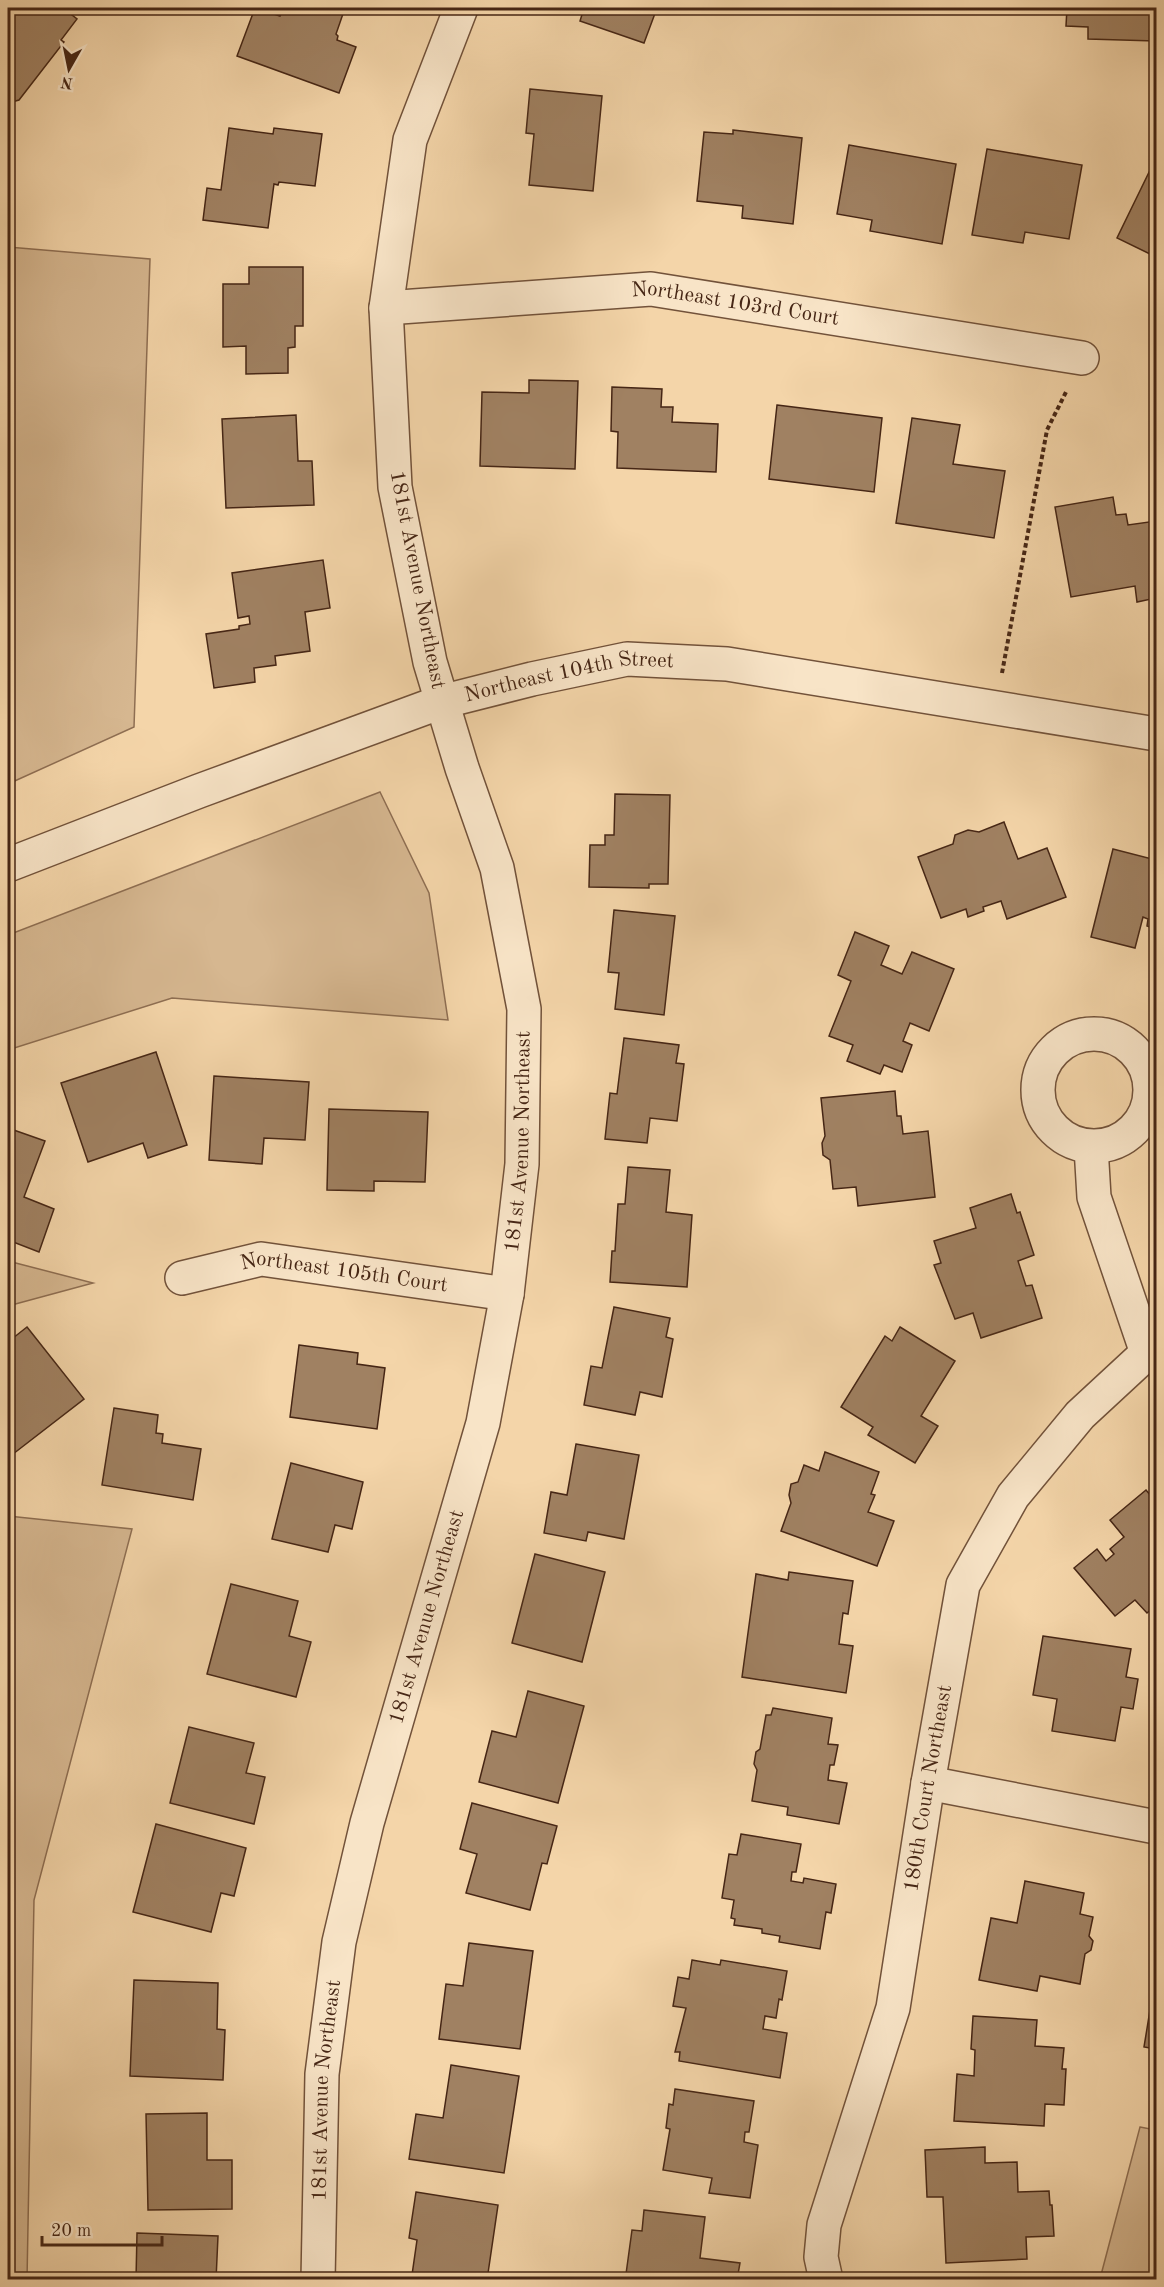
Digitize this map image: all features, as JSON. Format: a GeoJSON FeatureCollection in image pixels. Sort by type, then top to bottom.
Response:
{"type":"FeatureCollection","features":[{"type":"Feature","properties":{"kind":"street","name":"181st Avenue Northeast"},"geometry":{"type":"LineString","coordinates":[[318,2280],[322,2074],[339,1942],[367,1823],[483,1423],[507,1294],[522,1164],[524,1009],[497,868],[441,702],[430,662],[395,488],[386,308],[410,140],[461,8]]}},
{"type":"Feature","properties":{"kind":"street","name":"Northeast 103rd Court"},"geometry":{"type":"LineString","coordinates":[[386,308],[651,289],[1082,358]]}},
{"type":"Feature","properties":{"kind":"street","name":"Northeast 104th Street"},"geometry":{"type":"LineString","coordinates":[[8,866],[199,791],[441,702],[532,679],[627,659],[727,664],[1156,734]]}},
{"type":"Feature","properties":{"kind":"street","name":"180th Court Northeast"},"geometry":{"type":"LineString","coordinates":[[826,2280],[821,2257],[824,2225],[893,2008],[928,1783],[963,1585],[1012,1496],[1080,1414],[1152,1352],[1094,1197],[1091,1147]]}},
{"type":"Feature","properties":{"kind":"street","name":"Northeast 105th Court"},"geometry":{"type":"LineString","coordinates":[[182,1278],[261,1259],[507,1294]]}},
{"type":"Feature","properties":{"kind":"street"},"geometry":{"type":"LineString","coordinates":[[928,1783],[1156,1827]]}},
{"type":"Feature","properties":{"kind":"path"},"geometry":{"type":"LineString","coordinates":[[997,708],[1047,430],[1082,358]]}},
{"type":"Feature","properties":{"kind":"shaded area"},"geometry":{"type":"Polygon","coordinates":[[[8,247],[150,259],[134,727],[8,784],[8,247]]]}},
{"type":"Feature","properties":{"kind":"shaded area"},"geometry":{"type":"Polygon","coordinates":[[[380,792],[429,893],[448,1020],[172,998],[8,1050],[8,935],[380,792]]]}},
{"type":"Feature","properties":{"kind":"shaded area"},"geometry":{"type":"Polygon","coordinates":[[[8,1261],[93,1283],[8,1306],[8,1261]]]}},
{"type":"Feature","properties":{"kind":"shaded area"},"geometry":{"type":"Polygon","coordinates":[[[8,1516],[132,1529],[34,1900],[27,2280],[8,2279],[8,1516]]]}},
{"type":"Feature","properties":{"kind":"shaded area"},"geometry":{"type":"Polygon","coordinates":[[[1140,2127],[1156,2130],[1156,2279],[1077,2279],[1101,2275],[1140,2127]]]}},
{"type":"Feature","properties":{"kind":"building"},"geometry":{"type":"Polygon","coordinates":[[[8,8],[63,8],[77,19],[61,40],[64,42],[19,100],[8,103],[8,8]]]}},
{"type":"Feature","properties":{"kind":"building"},"geometry":{"type":"Polygon","coordinates":[[[255,8],[280,16],[284,8],[345,8],[336,34],[337,40],[356,47],[339,93],[237,56],[255,8]]]}},
{"type":"Feature","properties":{"kind":"building"},"geometry":{"type":"Polygon","coordinates":[[[584,8],[657,8],[644,43],[580,21],[584,8]]]}},
{"type":"Feature","properties":{"kind":"building"},"geometry":{"type":"Polygon","coordinates":[[[1067,8],[1156,8],[1155,41],[1088,39],[1088,27],[1066,26],[1067,8]]]}},
{"type":"Feature","properties":{"kind":"building"},"geometry":{"type":"Polygon","coordinates":[[[530,89],[602,96],[593,191],[529,185],[534,134],[526,133],[530,89]]]}},
{"type":"Feature","properties":{"kind":"building"},"geometry":{"type":"Polygon","coordinates":[[[229,128],[273,134],[274,128],[322,134],[315,186],[279,182],[278,185],[274,184],[268,228],[203,220],[207,188],[221,190],[229,128]]]}},
{"type":"Feature","properties":{"kind":"building"},"geometry":{"type":"Polygon","coordinates":[[[733,130],[802,138],[793,224],[742,218],[743,206],[697,201],[704,132],[733,134],[733,130]]]}},
{"type":"Feature","properties":{"kind":"building"},"geometry":{"type":"Polygon","coordinates":[[[849,145],[956,164],[942,244],[870,231],[872,220],[837,214],[849,145]]]}},
{"type":"Feature","properties":{"kind":"building"},"geometry":{"type":"Polygon","coordinates":[[[987,149],[1082,165],[1069,239],[1025,232],[1023,243],[972,235],[987,149]]]}},
{"type":"Feature","properties":{"kind":"building"},"geometry":{"type":"Polygon","coordinates":[[[1154,162],[1156,163],[1156,247],[1152,255],[1117,238],[1154,162]]]}},
{"type":"Feature","properties":{"kind":"building"},"geometry":{"type":"Polygon","coordinates":[[[249,267],[303,267],[303,326],[295,326],[295,347],[288,348],[288,373],[246,374],[246,346],[223,347],[223,284],[249,284],[249,267]]]}},
{"type":"Feature","properties":{"kind":"building"},"geometry":{"type":"Polygon","coordinates":[[[529,380],[578,381],[575,469],[480,466],[482,392],[529,393],[529,380]]]}},
{"type":"Feature","properties":{"kind":"building"},"geometry":{"type":"Polygon","coordinates":[[[612,387],[662,389],[661,407],[673,407],[672,422],[718,424],[716,472],[617,468],[618,432],[611,431],[612,387]]]}},
{"type":"Feature","properties":{"kind":"building"},"geometry":{"type":"Polygon","coordinates":[[[777,405],[882,418],[874,492],[769,479],[777,405]]]}},
{"type":"Feature","properties":{"kind":"building"},"geometry":{"type":"Polygon","coordinates":[[[296,415],[298,461],[312,461],[314,505],[226,508],[222,419],[296,415]]]}},
{"type":"Feature","properties":{"kind":"building"},"geometry":{"type":"Polygon","coordinates":[[[912,418],[960,425],[953,464],[1005,471],[994,538],[896,523],[912,418]]]}},
{"type":"Feature","properties":{"kind":"building"},"geometry":{"type":"Polygon","coordinates":[[[1113,497],[1116,515],[1126,514],[1128,525],[1156,521],[1156,598],[1137,602],[1135,586],[1071,597],[1055,507],[1113,497]]]}},
{"type":"Feature","properties":{"kind":"building"},"geometry":{"type":"Polygon","coordinates":[[[323,560],[330,608],[305,612],[310,651],[275,656],[276,665],[254,668],[255,682],[214,688],[206,634],[239,629],[239,626],[250,624],[249,616],[238,618],[232,573],[323,560]]]}},
{"type":"Feature","properties":{"kind":"building"},"geometry":{"type":"Polygon","coordinates":[[[615,794],[670,795],[668,884],[649,884],[649,888],[589,887],[590,845],[605,845],[605,835],[614,835],[615,794]]]}},
{"type":"Feature","properties":{"kind":"building"},"geometry":{"type":"Polygon","coordinates":[[[1004,822],[1018,859],[1047,848],[1066,897],[1007,919],[1001,901],[983,907],[984,911],[968,917],[966,909],[941,918],[918,857],[953,844],[955,835],[968,830],[979,832],[1004,822]]]}},
{"type":"Feature","properties":{"kind":"building"},"geometry":{"type":"Polygon","coordinates":[[[1113,849],[1156,860],[1156,929],[1147,926],[1148,919],[1143,917],[1135,948],[1091,937],[1113,849]]]}},
{"type":"Feature","properties":{"kind":"building"},"geometry":{"type":"Polygon","coordinates":[[[614,910],[675,916],[664,1015],[615,1009],[619,973],[608,972],[614,910]]]}},
{"type":"Feature","properties":{"kind":"building"},"geometry":{"type":"Polygon","coordinates":[[[855,932],[889,946],[881,965],[902,974],[912,952],[954,969],[929,1031],[910,1023],[903,1041],[912,1045],[902,1072],[884,1065],[880,1074],[847,1061],[853,1045],[829,1036],[851,981],[838,975],[855,932]]]}},
{"type":"Feature","properties":{"kind":"building"},"geometry":{"type":"Polygon","coordinates":[[[624,1038],[679,1045],[676,1063],[684,1064],[677,1121],[650,1118],[647,1143],[605,1139],[610,1093],[617,1094],[624,1038]]]}},
{"type":"Feature","properties":{"kind":"building"},"geometry":{"type":"Polygon","coordinates":[[[156,1052],[187,1145],[148,1158],[143,1143],[88,1162],[61,1083],[156,1052]]]}},
{"type":"Feature","properties":{"kind":"building"},"geometry":{"type":"Polygon","coordinates":[[[214,1076],[309,1082],[305,1140],[264,1138],[262,1164],[209,1160],[214,1076]]]}},
{"type":"Feature","properties":{"kind":"building"},"geometry":{"type":"Polygon","coordinates":[[[895,1091],[897,1116],[901,1116],[903,1134],[928,1131],[935,1197],[858,1206],[856,1187],[833,1189],[830,1160],[823,1155],[822,1143],[825,1136],[821,1098],[895,1091]]]}},
{"type":"Feature","properties":{"kind":"building"},"geometry":{"type":"Polygon","coordinates":[[[329,1109],[428,1112],[425,1182],[374,1181],[374,1191],[327,1190],[329,1109]]]}},
{"type":"Feature","properties":{"kind":"building"},"geometry":{"type":"Polygon","coordinates":[[[8,1128],[45,1141],[24,1197],[54,1209],[39,1252],[8,1240],[8,1128]]]}},
{"type":"Feature","properties":{"kind":"building"},"geometry":{"type":"Polygon","coordinates":[[[628,1167],[670,1170],[666,1212],[692,1215],[687,1287],[610,1282],[612,1251],[615,1251],[618,1204],[625,1204],[628,1167]]]}},
{"type":"Feature","properties":{"kind":"building"},"geometry":{"type":"Polygon","coordinates":[[[1011,1194],[1017,1213],[1020,1212],[1034,1255],[1018,1261],[1026,1286],[1032,1285],[1042,1318],[981,1338],[973,1313],[955,1319],[934,1265],[941,1263],[934,1241],[976,1228],[970,1208],[1011,1194]]]}},
{"type":"Feature","properties":{"kind":"building"},"geometry":{"type":"Polygon","coordinates":[[[614,1307],[670,1318],[666,1337],[673,1339],[662,1397],[640,1392],[635,1415],[584,1405],[591,1366],[602,1368],[614,1307]]]}},
{"type":"Feature","properties":{"kind":"building"},"geometry":{"type":"Polygon","coordinates":[[[27,1327],[84,1399],[13,1454],[8,1447],[8,1342],[27,1327]]]}},
{"type":"Feature","properties":{"kind":"building"},"geometry":{"type":"Polygon","coordinates":[[[900,1327],[955,1361],[921,1416],[938,1426],[915,1463],[868,1435],[873,1427],[841,1407],[885,1336],[892,1341],[900,1327]]]}},
{"type":"Feature","properties":{"kind":"building"},"geometry":{"type":"Polygon","coordinates":[[[299,1345],[358,1353],[357,1364],[385,1368],[377,1429],[290,1417],[299,1345]]]}},
{"type":"Feature","properties":{"kind":"building"},"geometry":{"type":"Polygon","coordinates":[[[114,1408],[158,1415],[156,1433],[163,1434],[162,1443],[201,1449],[193,1500],[102,1485],[114,1408]]]}},
{"type":"Feature","properties":{"kind":"building"},"geometry":{"type":"Polygon","coordinates":[[[576,1444],[639,1455],[624,1539],[588,1532],[586,1541],[544,1533],[551,1492],[567,1495],[576,1444]]]}},
{"type":"Feature","properties":{"kind":"building"},"geometry":{"type":"Polygon","coordinates":[[[825,1452],[879,1472],[871,1494],[875,1495],[868,1512],[894,1521],[877,1566],[781,1531],[791,1503],[789,1495],[791,1484],[798,1482],[804,1465],[819,1471],[825,1452]]]}},
{"type":"Feature","properties":{"kind":"building"},"geometry":{"type":"Polygon","coordinates":[[[291,1463],[363,1482],[352,1529],[335,1525],[328,1552],[272,1539],[291,1463]]]}},
{"type":"Feature","properties":{"kind":"building"},"geometry":{"type":"Polygon","coordinates":[[[1146,1490],[1156,1502],[1156,1605],[1147,1613],[1135,1600],[1115,1616],[1074,1568],[1097,1549],[1106,1561],[1114,1554],[1110,1549],[1124,1537],[1110,1520],[1146,1490]]]}},
{"type":"Feature","properties":{"kind":"building"},"geometry":{"type":"Polygon","coordinates":[[[535,1554],[605,1572],[582,1662],[512,1643],[535,1554]]]}},
{"type":"Feature","properties":{"kind":"building"},"geometry":{"type":"Polygon","coordinates":[[[789,1572],[853,1581],[848,1614],[843,1613],[839,1644],[853,1646],[846,1693],[742,1677],[756,1574],[788,1580],[789,1572]]]}},
{"type":"Feature","properties":{"kind":"building"},"geometry":{"type":"Polygon","coordinates":[[[231,1584],[298,1601],[289,1636],[311,1642],[296,1697],[207,1674],[231,1584]]]}},
{"type":"Feature","properties":{"kind":"building"},"geometry":{"type":"Polygon","coordinates":[[[1043,1636],[1131,1649],[1126,1677],[1138,1679],[1133,1709],[1121,1707],[1115,1741],[1052,1731],[1057,1699],[1033,1695],[1043,1636]]]}},
{"type":"Feature","properties":{"kind":"building"},"geometry":{"type":"Polygon","coordinates":[[[528,1691],[584,1706],[558,1803],[479,1782],[492,1731],[516,1737],[528,1691]]]}},
{"type":"Feature","properties":{"kind":"building"},"geometry":{"type":"Polygon","coordinates":[[[773,1708],[832,1718],[828,1744],[838,1745],[834,1765],[830,1765],[828,1780],[847,1783],[839,1824],[787,1815],[788,1807],[752,1801],[757,1770],[754,1764],[756,1752],[760,1749],[766,1715],[771,1715],[773,1708]]]}},
{"type":"Feature","properties":{"kind":"building"},"geometry":{"type":"Polygon","coordinates":[[[189,1727],[254,1743],[246,1773],[265,1777],[254,1824],[170,1803],[189,1727]]]}},
{"type":"Feature","properties":{"kind":"building"},"geometry":{"type":"Polygon","coordinates":[[[472,1803],[557,1826],[547,1864],[542,1863],[530,1910],[466,1893],[477,1854],[460,1849],[472,1803]]]}},
{"type":"Feature","properties":{"kind":"building"},"geometry":{"type":"Polygon","coordinates":[[[156,1824],[246,1848],[234,1896],[221,1893],[211,1932],[133,1912],[156,1824]]]}},
{"type":"Feature","properties":{"kind":"building"},"geometry":{"type":"Polygon","coordinates":[[[741,1834],[801,1844],[796,1872],[792,1872],[791,1881],[803,1883],[804,1878],[836,1884],[831,1913],[826,1912],[820,1949],[779,1942],[780,1936],[762,1933],[762,1929],[734,1925],[735,1919],[731,1918],[734,1900],[722,1898],[729,1854],[737,1855],[741,1834]]]}},
{"type":"Feature","properties":{"kind":"building"},"geometry":{"type":"Polygon","coordinates":[[[1025,1881],[1084,1893],[1080,1914],[1093,1917],[1089,1936],[1093,1941],[1091,1950],[1085,1954],[1080,1984],[1040,1976],[1037,1991],[979,1980],[991,1918],[1017,1923],[1025,1881]]]}},
{"type":"Feature","properties":{"kind":"building"},"geometry":{"type":"Polygon","coordinates":[[[469,1943],[533,1951],[520,2049],[439,2039],[446,1984],[463,1986],[469,1943]]]}},
{"type":"Feature","properties":{"kind":"building"},"geometry":{"type":"Polygon","coordinates":[[[692,1960],[720,1965],[721,1960],[787,1971],[776,2018],[765,2016],[763,2029],[787,2033],[780,2078],[679,2061],[680,2052],[675,2052],[686,2008],[673,2006],[678,1977],[689,1979],[692,1960]]]}},
{"type":"Feature","properties":{"kind":"building"},"geometry":{"type":"Polygon","coordinates":[[[134,1980],[218,1983],[217,2029],[225,2030],[223,2080],[130,2076],[134,1980]]]}},
{"type":"Feature","properties":{"kind":"building"},"geometry":{"type":"Polygon","coordinates":[[[1156,1995],[1156,2049],[1144,2047],[1150,2010],[1154,2010],[1156,1995]]]}},
{"type":"Feature","properties":{"kind":"building"},"geometry":{"type":"Polygon","coordinates":[[[973,2016],[1037,2020],[1035,2046],[1064,2048],[1062,2069],[1066,2069],[1064,2105],[1045,2104],[1044,2126],[954,2121],[957,2074],[974,2076],[975,2050],[971,2049],[973,2016]]]}},
{"type":"Feature","properties":{"kind":"building"},"geometry":{"type":"Polygon","coordinates":[[[451,2065],[519,2076],[504,2173],[409,2159],[416,2114],[443,2118],[451,2065]]]}},
{"type":"Feature","properties":{"kind":"building"},"geometry":{"type":"Polygon","coordinates":[[[675,2089],[754,2101],[749,2132],[745,2132],[744,2142],[758,2145],[750,2198],[709,2193],[712,2178],[663,2170],[670,2129],[666,2128],[669,2104],[673,2105],[675,2089]]]}},
{"type":"Feature","properties":{"kind":"building"},"geometry":{"type":"Polygon","coordinates":[[[207,2113],[207,2160],[232,2160],[232,2209],[148,2210],[146,2114],[207,2113]]]}},
{"type":"Feature","properties":{"kind":"building"},"geometry":{"type":"Polygon","coordinates":[[[985,2147],[985,2163],[1017,2162],[1018,2192],[1049,2191],[1054,2236],[1026,2237],[1027,2259],[946,2263],[943,2197],[927,2197],[925,2150],[985,2147]]]}},
{"type":"Feature","properties":{"kind":"building"},"geometry":{"type":"Polygon","coordinates":[[[416,2192],[498,2205],[487,2280],[442,2280],[412,2275],[417,2240],[409,2238],[416,2192]]]}},
{"type":"Feature","properties":{"kind":"building"},"geometry":{"type":"Polygon","coordinates":[[[644,2210],[705,2217],[700,2258],[740,2263],[737,2280],[639,2280],[640,2275],[626,2274],[632,2230],[642,2231],[644,2210]]]}},
{"type":"Feature","properties":{"kind":"building"},"geometry":{"type":"Polygon","coordinates":[[[137,2233],[218,2236],[216,2280],[136,2280],[137,2233]]]}}]}
